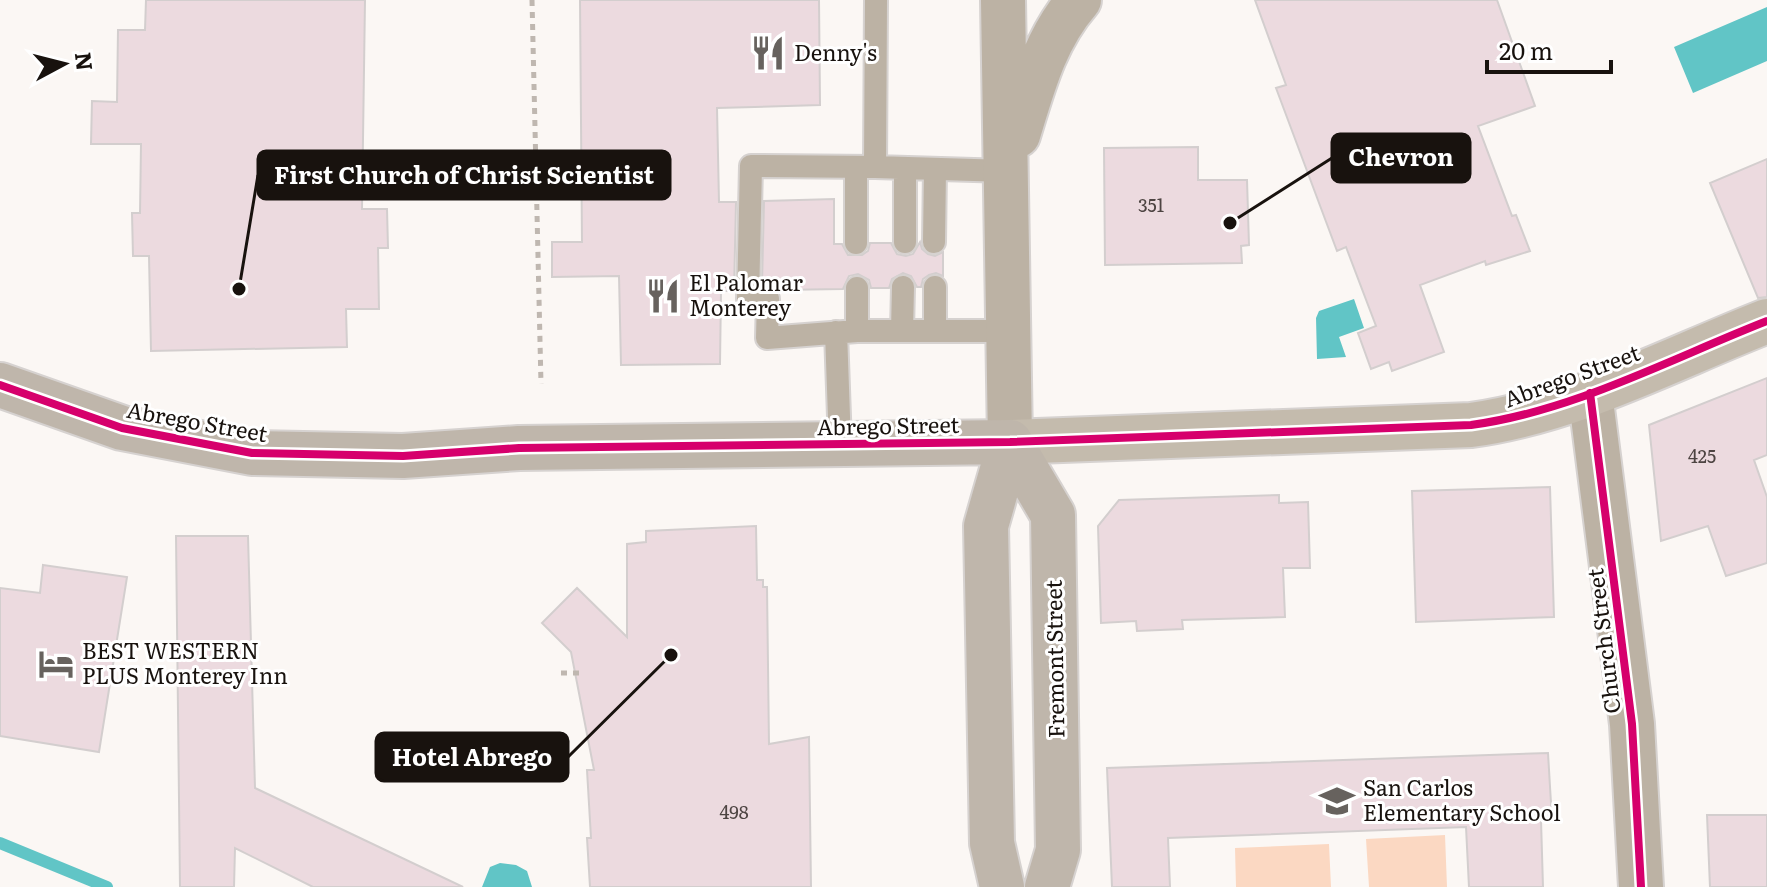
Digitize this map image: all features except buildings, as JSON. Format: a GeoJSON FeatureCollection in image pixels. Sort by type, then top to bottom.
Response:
{"type":"FeatureCollection","features":[{"type":"Feature","properties":{"kind":"main road","name":"Abrego Street"},"geometry":{"type":"LineString","coordinates":[[0,385],[122,428],[252,453],[403,456],[519,448],[1010,442],[1471,425],[1512,419],[1590,393],[1767,321]]}},
{"type":"Feature","properties":{"kind":"main road","name":"Fremont Street"},"geometry":{"type":"LineString","coordinates":[[1002,887],[992,843],[986,526],[1010,442]]}},
{"type":"Feature","properties":{"kind":"main road","name":"Fremont Street"},"geometry":{"type":"LineString","coordinates":[[1010,442],[1053,515],[1058,850],[1047,887]]}},
{"type":"Feature","properties":{"kind":"street","name":"Fremont Street"},"geometry":{"type":"LineString","coordinates":[[1003,0],[1010,442]]}},
{"type":"Feature","properties":{"kind":"street","name":"Fremont Street"},"geometry":{"type":"LineString","coordinates":[[1007,171],[1042,59],[1065,16],[1079,0]]}},
{"type":"Feature","properties":{"kind":"street","name":"Church Street"},"geometry":{"type":"LineString","coordinates":[[1590,393],[1632,724],[1641,887]]}},
{"type":"Feature","properties":{"kind":"lane"},"geometry":{"type":"LineString","coordinates":[[856,243],[866,167],[876,0]]}},
{"type":"Feature","properties":{"kind":"lane"},"geometry":{"type":"LineString","coordinates":[[1007,171],[751,166],[748,299],[768,299],[767,338],[846,332],[1008,331]]}},
{"type":"Feature","properties":{"kind":"lane"},"geometry":{"type":"LineString","coordinates":[[905,169],[905,242]]}},
{"type":"Feature","properties":{"kind":"lane"},"geometry":{"type":"LineString","coordinates":[[934,242],[935,169]]}},
{"type":"Feature","properties":{"kind":"lane"},"geometry":{"type":"LineString","coordinates":[[902,331],[903,287]]}},
{"type":"Feature","properties":{"kind":"lane"},"geometry":{"type":"LineString","coordinates":[[935,287],[935,331]]}},
{"type":"Feature","properties":{"kind":"lane"},"geometry":{"type":"LineString","coordinates":[[840,445],[846,332],[857,288]]}},
{"type":"Feature","properties":{"kind":"path"},"geometry":{"type":"LineString","coordinates":[[532,0],[541,384]]}},
{"type":"Feature","properties":{"kind":"path"},"geometry":{"type":"LineString","coordinates":[[561,673],[585,673]]}},
{"type":"Feature","properties":{"kind":"shaded area"},"geometry":{"type":"Polygon","coordinates":[[[1445,835],[1447,887],[1369,887],[1366,839],[1445,835]]]}},
{"type":"Feature","properties":{"kind":"shaded area"},"geometry":{"type":"Polygon","coordinates":[[[1329,844],[1331,887],[1236,887],[1235,848],[1329,844]]]}},
{"type":"Feature","properties":{"kind":"water"},"geometry":{"type":"Polygon","coordinates":[[[1767,7],[1767,61],[1693,93],[1674,47],[1767,7]]]}},
{"type":"Feature","properties":{"kind":"water"},"geometry":{"type":"Polygon","coordinates":[[[1354,299],[1364,328],[1339,337],[1346,357],[1317,359],[1316,318],[1319,311],[1354,299]]]}},
{"type":"Feature","properties":{"kind":"water"},"geometry":{"type":"Polygon","coordinates":[[[500,863],[516,865],[527,871],[532,887],[482,887],[490,867],[500,863]]]}},
{"type":"Feature","properties":{"kind":"waterway"},"geometry":{"type":"LineString","coordinates":[[0,843],[107,887]]}},
{"type":"Feature","properties":{"kind":"cycle path"},"geometry":{"type":"LineString","coordinates":[[0,385],[122,428],[252,453],[403,456],[519,448],[1010,442],[1471,425],[1509,418],[1584,396],[1767,321]]}},
{"type":"Feature","properties":{"kind":"cycle path"},"geometry":{"type":"LineString","coordinates":[[1590,393],[1632,724],[1641,887]]}},
{"type":"Feature","properties":{"kind":"place","name":"Denny's"},"geometry":{"type":"Point","coordinates":[768,53]}},
{"type":"Feature","properties":{"kind":"place","name":"Chevron"},"geometry":{"type":"Point","coordinates":[1230,223]}},
{"type":"Feature","properties":{"kind":"place","name":"First Church of Christ Scientist"},"geometry":{"type":"Point","coordinates":[239,289]}},
{"type":"Feature","properties":{"kind":"place","name":"El Palomar Monterey"},"geometry":{"type":"Point","coordinates":[663,296]}},
{"type":"Feature","properties":{"kind":"place","name":"Hotel Abrego"},"geometry":{"type":"Point","coordinates":[671,655]}},
{"type":"Feature","properties":{"kind":"place","name":"BEST WESTERN PLUS Monterey Inn"},"geometry":{"type":"Point","coordinates":[56,664]}},
{"type":"Feature","properties":{"kind":"place","name":"San Carlos Elementary School"},"geometry":{"type":"Point","coordinates":[1337,801]}}]}
